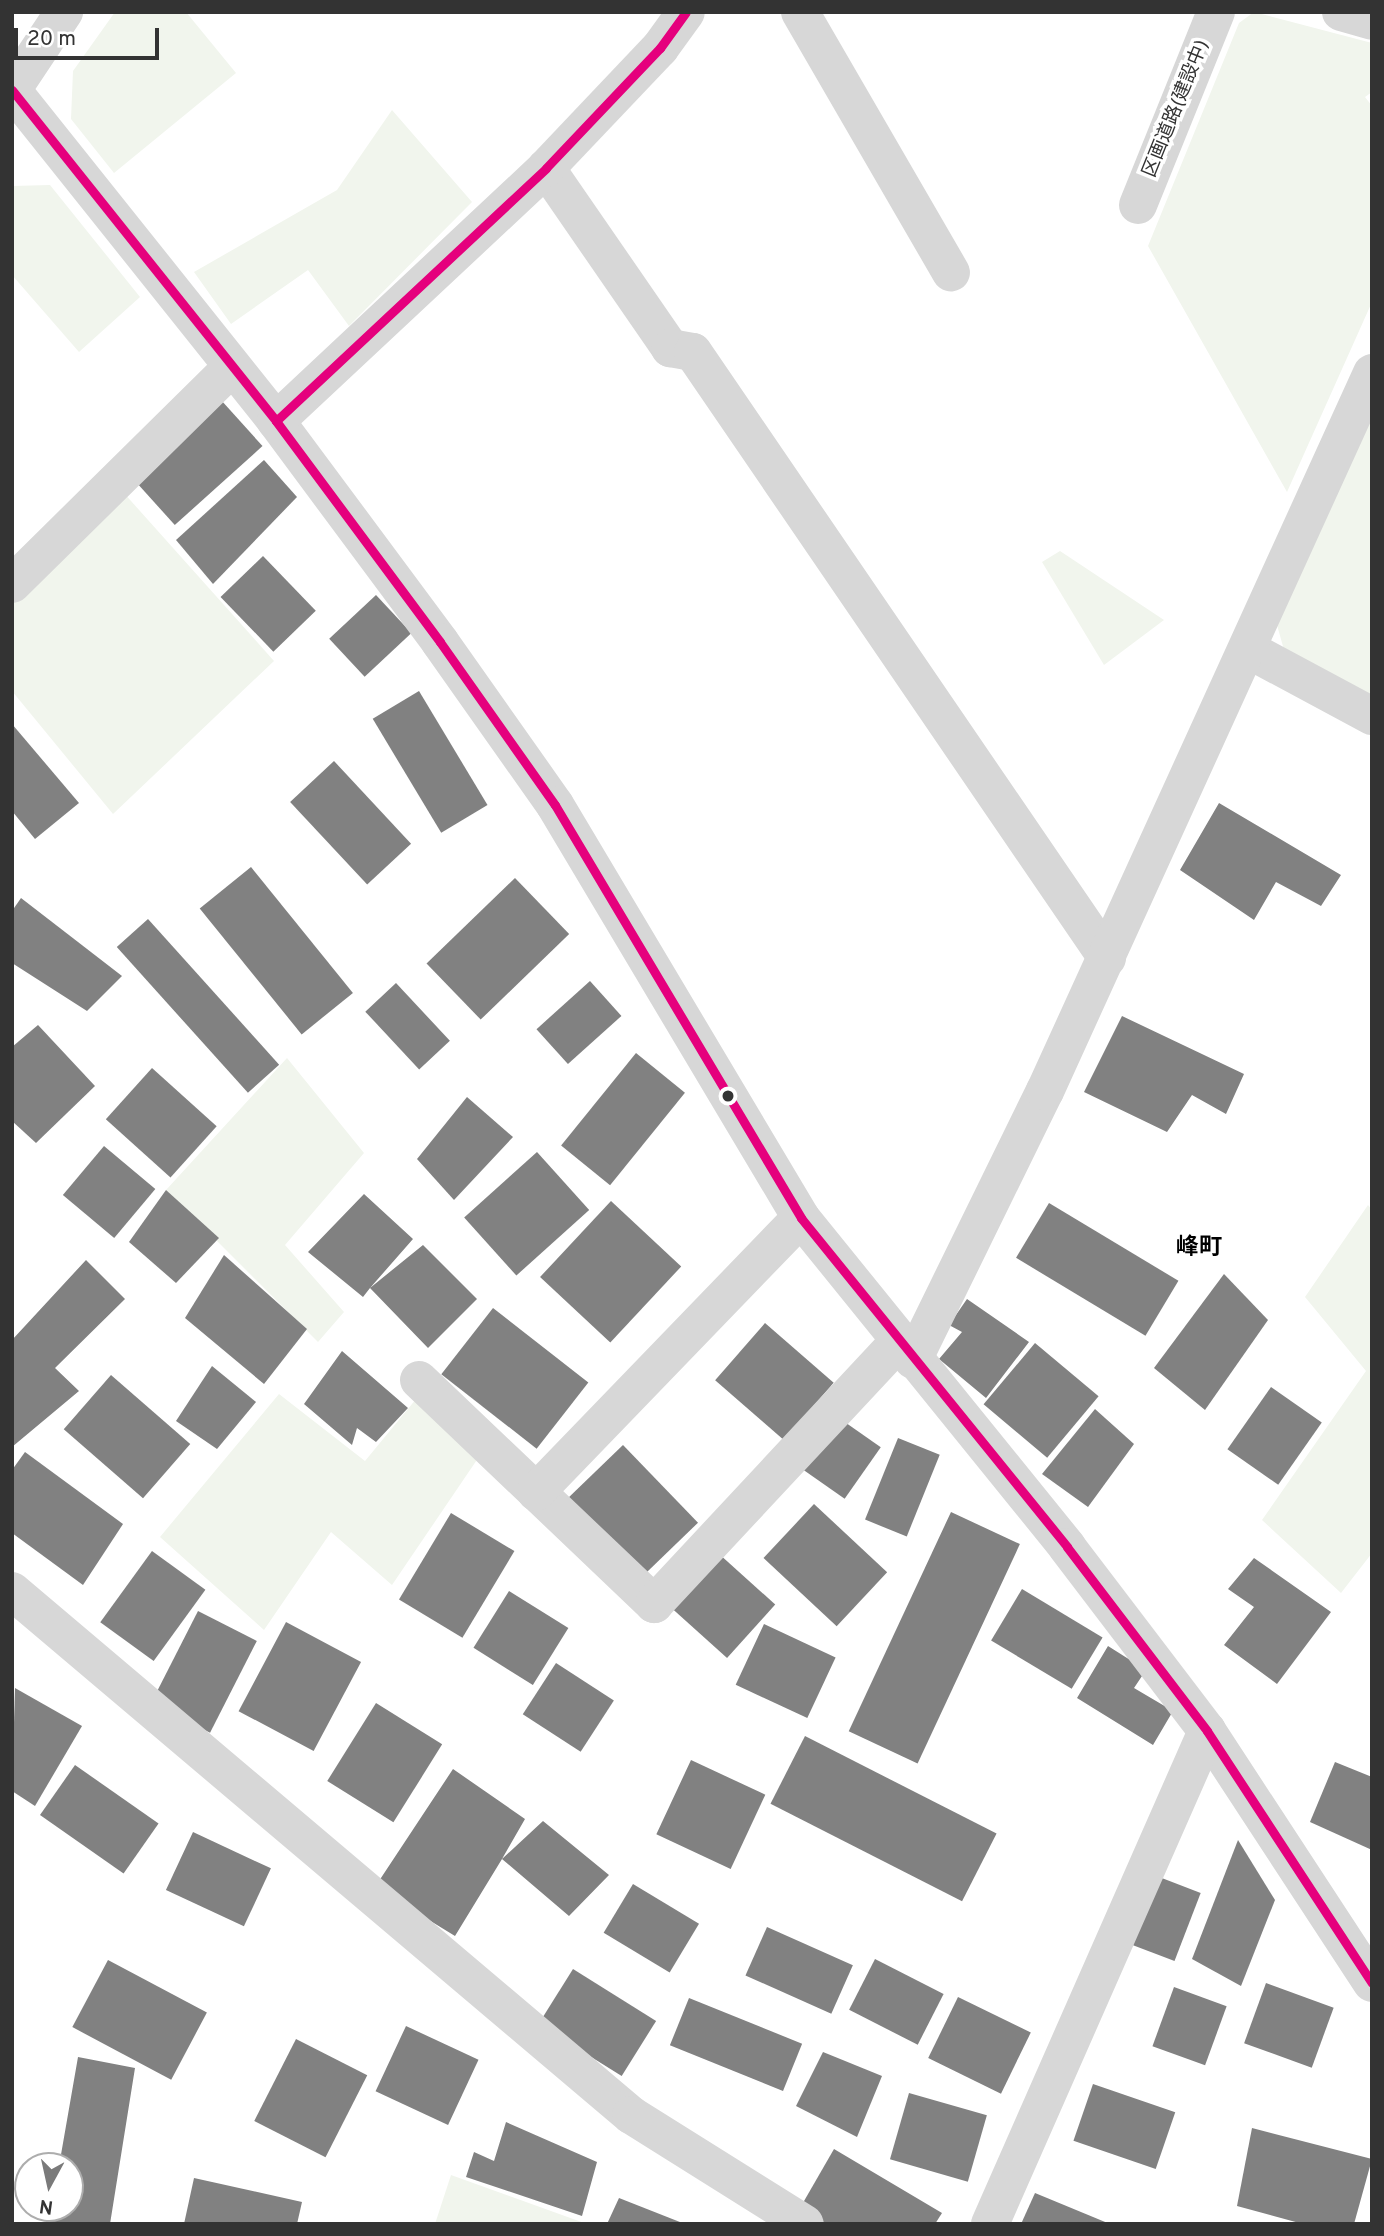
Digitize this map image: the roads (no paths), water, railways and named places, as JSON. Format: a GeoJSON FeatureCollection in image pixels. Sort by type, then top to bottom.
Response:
{"type":"FeatureCollection","features":[{"type":"Feature","properties":{"kind":"street"},"geometry":{"type":"LineString","coordinates":[[64,12],[12,90],[230,369],[276,421],[440,642],[555,805],[801,1217],[905,1351],[1067,1547],[1207,1731],[1372,1983]]}},
{"type":"Feature","properties":{"kind":"street"},"geometry":{"type":"LineString","coordinates":[[276,421],[546,168],[660,48],[686,12]]}},
{"type":"Feature","properties":{"kind":"street"},"geometry":{"type":"LineString","coordinates":[[800,12],[951,272]]}},
{"type":"Feature","properties":{"kind":"street","name":"区画道路(建設中)"},"geometry":{"type":"LineString","coordinates":[[1138,205],[1216,12]]}},
{"type":"Feature","properties":{"kind":"street"},"geometry":{"type":"LineString","coordinates":[[1340,12],[1372,21]]}},
{"type":"Feature","properties":{"kind":"street"},"geometry":{"type":"LineString","coordinates":[[546,168],[670,348],[693,352],[1107,958]]}},
{"type":"Feature","properties":{"kind":"street"},"geometry":{"type":"LineString","coordinates":[[12,584],[230,369]]}},
{"type":"Feature","properties":{"kind":"street"},"geometry":{"type":"LineString","coordinates":[[419,1380],[654,1604],[905,1351],[1107,958],[1249,650],[1372,373]]}},
{"type":"Feature","properties":{"kind":"street"},"geometry":{"type":"LineString","coordinates":[[1249,650],[1372,716]]}},
{"type":"Feature","properties":{"kind":"street"},"geometry":{"type":"LineString","coordinates":[[536,1492],[801,1217]]}},
{"type":"Feature","properties":{"kind":"street"},"geometry":{"type":"LineString","coordinates":[[12,1591],[631,2115],[805,2224]]}},
{"type":"Feature","properties":{"kind":"street"},"geometry":{"type":"LineString","coordinates":[[990,2224],[1207,1731]]}},
{"type":"Feature","properties":{"kind":"district","name":"峰町"},"geometry":{"type":"Point","coordinates":[1199,1249]}}]}
